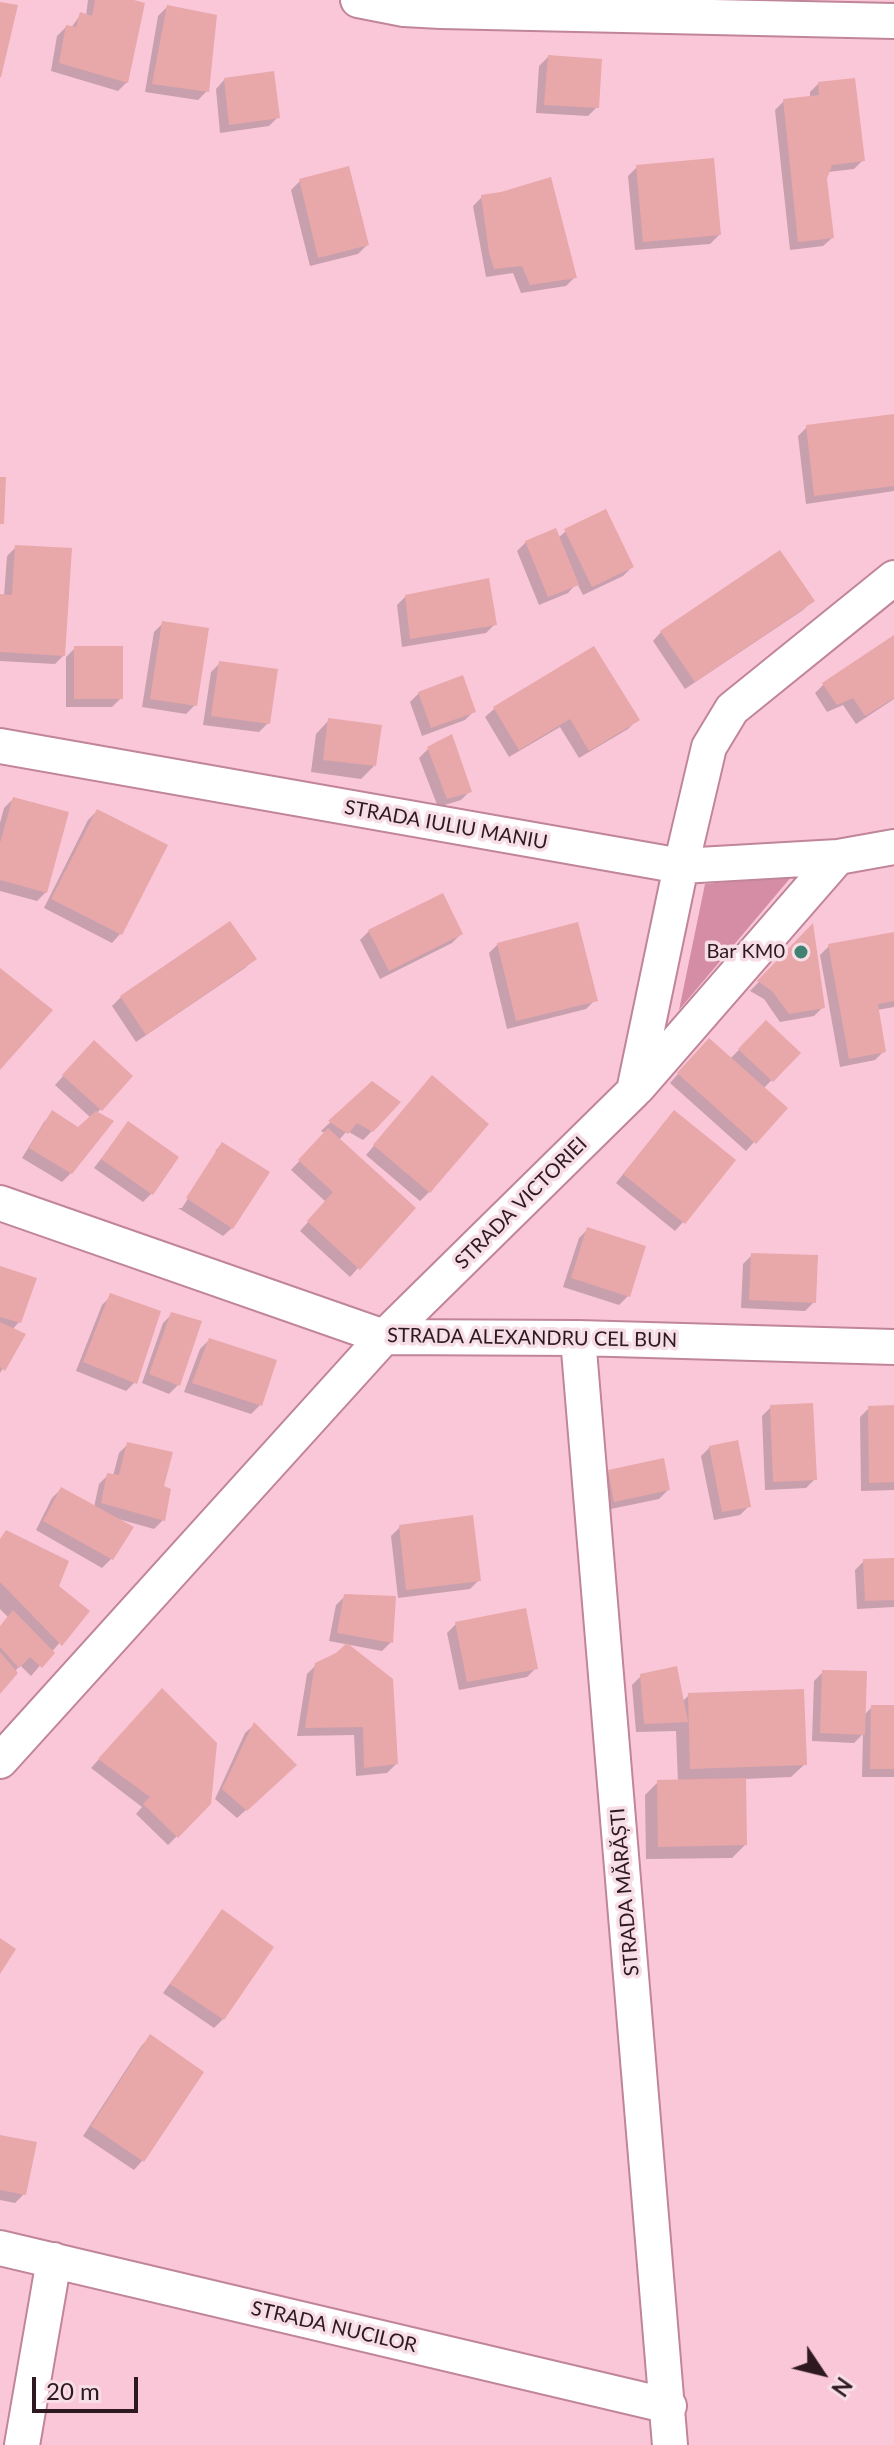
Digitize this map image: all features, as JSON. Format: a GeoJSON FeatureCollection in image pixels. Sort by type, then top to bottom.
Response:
{"type":"FeatureCollection","features":[{"type":"Feature","properties":{"kind":"street"},"geometry":{"type":"LineString","coordinates":[[358,0],[404,9],[441,11],[894,21]]}},
{"type":"Feature","properties":{"kind":"street"},"geometry":{"type":"LineString","coordinates":[[634,1091],[709,747],[732,709],[894,578]]}},
{"type":"Feature","properties":{"kind":"street","name":"STRADA IULIU MANIU"},"geometry":{"type":"LineString","coordinates":[[0,746],[681,866],[838,857],[894,847]]}},
{"type":"Feature","properties":{"kind":"street","name":"STRADA VICTORIEI"},"geometry":{"type":"LineString","coordinates":[[0,1761],[384,1337],[634,1091],[838,857]]}},
{"type":"Feature","properties":{"kind":"street","name":"STRADA ALEXANDRU CEL BUN"},"geometry":{"type":"LineString","coordinates":[[0,1203],[384,1337],[578,1338],[894,1347]]}},
{"type":"Feature","properties":{"kind":"street","name":"STRADA MĂRĂȘTI"},"geometry":{"type":"LineString","coordinates":[[578,1338],[670,2445]]}},
{"type":"Feature","properties":{"kind":"street","name":"STRADA NUCILOR"},"geometry":{"type":"LineString","coordinates":[[0,2248],[669,2406]]}},
{"type":"Feature","properties":{"kind":"street"},"geometry":{"type":"LineString","coordinates":[[22,2445],[54,2260]]}},
{"type":"Feature","properties":{"kind":"shaded area"},"geometry":{"type":"Polygon","coordinates":[[[792,876],[679,1010],[705,884],[792,876]]]}},
{"type":"Feature","properties":{"kind":"building"},"geometry":{"type":"Polygon","coordinates":[[[95,0],[145,3],[128,83],[59,63],[66,25],[76,27],[80,12],[92,16],[95,0]]]}},
{"type":"Feature","properties":{"kind":"building"},"geometry":{"type":"Polygon","coordinates":[[[0,2],[18,5],[1,77],[0,77],[0,2]]]}},
{"type":"Feature","properties":{"kind":"building"},"geometry":{"type":"Polygon","coordinates":[[[167,5],[217,15],[209,92],[152,84],[167,5]]]}},
{"type":"Feature","properties":{"kind":"building"},"geometry":{"type":"Polygon","coordinates":[[[548,55],[602,59],[599,108],[544,105],[548,55]]]}},
{"type":"Feature","properties":{"kind":"building"},"geometry":{"type":"Polygon","coordinates":[[[274,71],[280,118],[229,125],[224,78],[274,71]]]}},
{"type":"Feature","properties":{"kind":"building"},"geometry":{"type":"Polygon","coordinates":[[[855,78],[865,161],[832,165],[827,179],[834,238],[798,242],[783,99],[819,95],[818,82],[855,78]]]}},
{"type":"Feature","properties":{"kind":"building"},"geometry":{"type":"Polygon","coordinates":[[[714,158],[721,235],[643,242],[636,165],[714,158]]]}},
{"type":"Feature","properties":{"kind":"building"},"geometry":{"type":"Polygon","coordinates":[[[349,166],[369,245],[318,258],[299,179],[349,166]]]}},
{"type":"Feature","properties":{"kind":"building"},"geometry":{"type":"Polygon","coordinates":[[[551,177],[577,278],[530,285],[522,266],[494,269],[481,195],[551,177]]]}},
{"type":"Feature","properties":{"kind":"building"},"geometry":{"type":"Polygon","coordinates":[[[894,414],[894,486],[814,496],[806,425],[894,414]]]}},
{"type":"Feature","properties":{"kind":"building"},"geometry":{"type":"Polygon","coordinates":[[[0,477],[6,477],[4,524],[0,524],[0,477]]]}},
{"type":"Feature","properties":{"kind":"building"},"geometry":{"type":"Polygon","coordinates":[[[606,509],[634,567],[592,587],[564,529],[606,509]]]}},
{"type":"Feature","properties":{"kind":"building"},"geometry":{"type":"Polygon","coordinates":[[[556,528],[579,585],[548,597],[525,541],[556,528]]]}},
{"type":"Feature","properties":{"kind":"building"},"geometry":{"type":"Polygon","coordinates":[[[15,545],[72,548],[65,656],[0,652],[0,594],[12,595],[15,545]]]}},
{"type":"Feature","properties":{"kind":"building"},"geometry":{"type":"Polygon","coordinates":[[[780,550],[815,601],[695,682],[660,631],[780,550]]]}},
{"type":"Feature","properties":{"kind":"building"},"geometry":{"type":"Polygon","coordinates":[[[489,578],[497,625],[410,639],[405,595],[489,578]]]}},
{"type":"Feature","properties":{"kind":"building"},"geometry":{"type":"Polygon","coordinates":[[[162,621],[209,628],[197,706],[150,699],[162,621]]]}},
{"type":"Feature","properties":{"kind":"building"},"geometry":{"type":"Polygon","coordinates":[[[894,635],[894,698],[865,716],[853,698],[837,705],[822,683],[894,635]]]}},
{"type":"Feature","properties":{"kind":"building"},"geometry":{"type":"Polygon","coordinates":[[[74,646],[123,646],[123,699],[74,699],[74,646]]]}},
{"type":"Feature","properties":{"kind":"building"},"geometry":{"type":"Polygon","coordinates":[[[594,646],[640,720],[589,751],[570,719],[519,750],[493,707],[594,646]]]}},
{"type":"Feature","properties":{"kind":"building"},"geometry":{"type":"Polygon","coordinates":[[[219,661],[278,669],[270,724],[211,716],[219,661]]]}},
{"type":"Feature","properties":{"kind":"building"},"geometry":{"type":"Polygon","coordinates":[[[463,675],[476,712],[431,728],[418,692],[463,675]]]}},
{"type":"Feature","properties":{"kind":"building"},"geometry":{"type":"Polygon","coordinates":[[[328,718],[382,725],[376,766],[323,760],[328,718]]]}},
{"type":"Feature","properties":{"kind":"building"},"geometry":{"type":"Polygon","coordinates":[[[452,734],[472,792],[447,799],[427,747],[452,734]]]}},
{"type":"Feature","properties":{"kind":"building"},"geometry":{"type":"Polygon","coordinates":[[[13,797],[69,812],[47,893],[0,880],[0,843],[13,797]]]}},
{"type":"Feature","properties":{"kind":"building"},"geometry":{"type":"Polygon","coordinates":[[[97,809],[168,845],[122,935],[51,899],[97,809]]]}},
{"type":"Feature","properties":{"kind":"building"},"geometry":{"type":"Polygon","coordinates":[[[443,893],[463,934],[389,971],[368,930],[443,893]]]}},
{"type":"Feature","properties":{"kind":"building"},"geometry":{"type":"Polygon","coordinates":[[[230,921],[257,959],[146,1035],[120,996],[230,921]]]}},
{"type":"Feature","properties":{"kind":"building"},"geometry":{"type":"Polygon","coordinates":[[[578,922],[598,1001],[516,1021],[497,943],[578,922]]]}},
{"type":"Feature","properties":{"kind":"building","name":"Bar KM0"},"geometry":{"type":"Polygon","coordinates":[[[813,923],[825,1008],[789,1014],[772,991],[757,981],[813,923]]]}},
{"type":"Feature","properties":{"kind":"building"},"geometry":{"type":"Polygon","coordinates":[[[894,932],[894,1001],[878,1004],[886,1052],[849,1059],[828,944],[894,932]]]}},
{"type":"Feature","properties":{"kind":"building"},"geometry":{"type":"Polygon","coordinates":[[[0,968],[53,1010],[0,1070],[0,968]]]}},
{"type":"Feature","properties":{"kind":"building"},"geometry":{"type":"Polygon","coordinates":[[[766,1020],[801,1053],[773,1082],[738,1049],[766,1020]]]}},
{"type":"Feature","properties":{"kind":"building"},"geometry":{"type":"Polygon","coordinates":[[[709,1038],[788,1108],[756,1144],[677,1073],[709,1038]]]}},
{"type":"Feature","properties":{"kind":"building"},"geometry":{"type":"Polygon","coordinates":[[[94,1040],[133,1076],[102,1111],[62,1075],[94,1040]]]}},
{"type":"Feature","properties":{"kind":"building"},"geometry":{"type":"Polygon","coordinates":[[[432,1075],[489,1124],[430,1193],[373,1145],[432,1075]]]}},
{"type":"Feature","properties":{"kind":"building"},"geometry":{"type":"Polygon","coordinates":[[[372,1081],[401,1102],[373,1132],[357,1123],[348,1134],[328,1121],[372,1081]]]}},
{"type":"Feature","properties":{"kind":"building"},"geometry":{"type":"Polygon","coordinates":[[[52,1110],[78,1127],[96,1111],[114,1121],[72,1174],[29,1148],[52,1110]]]}},
{"type":"Feature","properties":{"kind":"building"},"geometry":{"type":"Polygon","coordinates":[[[674,1110],[736,1160],[685,1224],[623,1174],[674,1110]]]}},
{"type":"Feature","properties":{"kind":"building"},"geometry":{"type":"Polygon","coordinates":[[[128,1121],[179,1157],[153,1195],[101,1159],[128,1121]]]}},
{"type":"Feature","properties":{"kind":"building"},"geometry":{"type":"Polygon","coordinates":[[[328,1128],[416,1208],[360,1270],[307,1221],[333,1192],[298,1160],[328,1128]]]}},
{"type":"Feature","properties":{"kind":"building"},"geometry":{"type":"Polygon","coordinates":[[[222,1142],[270,1172],[233,1229],[186,1198],[222,1142]]]}},
{"type":"Feature","properties":{"kind":"building"},"geometry":{"type":"Polygon","coordinates":[[[587,1227],[646,1246],[630,1297],[571,1278],[587,1227]]]}},
{"type":"Feature","properties":{"kind":"building"},"geometry":{"type":"Polygon","coordinates":[[[751,1253],[818,1255],[816,1303],[749,1300],[751,1253]]]}},
{"type":"Feature","properties":{"kind":"building"},"geometry":{"type":"Polygon","coordinates":[[[0,1266],[37,1278],[21,1323],[0,1317],[0,1266]]]}},
{"type":"Feature","properties":{"kind":"building"},"geometry":{"type":"Polygon","coordinates":[[[110,1293],[161,1311],[137,1384],[83,1362],[110,1293]]]}},
{"type":"Feature","properties":{"kind":"building"},"geometry":{"type":"Polygon","coordinates":[[[171,1312],[202,1321],[180,1386],[149,1374],[171,1312]]]}},
{"type":"Feature","properties":{"kind":"building"},"geometry":{"type":"Polygon","coordinates":[[[0,1322],[26,1334],[5,1371],[0,1367],[0,1322]]]}},
{"type":"Feature","properties":{"kind":"building"},"geometry":{"type":"Polygon","coordinates":[[[209,1338],[277,1360],[262,1406],[192,1383],[209,1338]]]}},
{"type":"Feature","properties":{"kind":"building"},"geometry":{"type":"Polygon","coordinates":[[[813,1403],[817,1480],[773,1482],[770,1405],[813,1403]]]}},
{"type":"Feature","properties":{"kind":"building"},"geometry":{"type":"Polygon","coordinates":[[[894,1405],[894,1482],[869,1483],[868,1406],[894,1405]]]}},
{"type":"Feature","properties":{"kind":"building"},"geometry":{"type":"Polygon","coordinates":[[[738,1440],[751,1507],[722,1512],[709,1446],[738,1440]]]}},
{"type":"Feature","properties":{"kind":"building"},"geometry":{"type":"Polygon","coordinates":[[[127,1442],[173,1452],[164,1486],[171,1489],[165,1521],[101,1503],[107,1473],[119,1475],[127,1442]]]}},
{"type":"Feature","properties":{"kind":"building"},"geometry":{"type":"Polygon","coordinates":[[[664,1458],[670,1490],[614,1502],[608,1470],[664,1458]]]}},
{"type":"Feature","properties":{"kind":"building"},"geometry":{"type":"Polygon","coordinates":[[[61,1487],[134,1527],[113,1560],[43,1521],[61,1487]]]}},
{"type":"Feature","properties":{"kind":"building"},"geometry":{"type":"Polygon","coordinates":[[[473,1515],[481,1581],[406,1590],[399,1525],[473,1515]]]}},
{"type":"Feature","properties":{"kind":"building"},"geometry":{"type":"Polygon","coordinates":[[[6,1530],[69,1561],[59,1586],[90,1611],[62,1646],[0,1582],[0,1539],[6,1530]]]}},
{"type":"Feature","properties":{"kind":"building"},"geometry":{"type":"Polygon","coordinates":[[[894,1558],[894,1600],[865,1601],[863,1559],[894,1558]]]}},
{"type":"Feature","properties":{"kind":"building"},"geometry":{"type":"Polygon","coordinates":[[[344,1594],[396,1596],[393,1643],[337,1633],[344,1594]]]}},
{"type":"Feature","properties":{"kind":"building"},"geometry":{"type":"Polygon","coordinates":[[[526,1608],[538,1669],[467,1682],[455,1622],[526,1608]]]}},
{"type":"Feature","properties":{"kind":"building"},"geometry":{"type":"Polygon","coordinates":[[[13,1610],[55,1653],[42,1668],[30,1657],[19,1668],[0,1647],[0,1626],[13,1610]]]}},
{"type":"Feature","properties":{"kind":"building"},"geometry":{"type":"Polygon","coordinates":[[[347,1643],[393,1679],[398,1764],[364,1768],[363,1727],[305,1728],[315,1663],[336,1653],[347,1643]]]}},
{"type":"Feature","properties":{"kind":"building"},"geometry":{"type":"Polygon","coordinates":[[[0,1652],[18,1673],[0,1694],[0,1652]]]}},
{"type":"Feature","properties":{"kind":"building"},"geometry":{"type":"Polygon","coordinates":[[[677,1666],[688,1722],[644,1724],[640,1674],[677,1666]]]}},
{"type":"Feature","properties":{"kind":"building"},"geometry":{"type":"Polygon","coordinates":[[[822,1670],[867,1671],[865,1735],[820,1733],[822,1670]]]}},
{"type":"Feature","properties":{"kind":"building"},"geometry":{"type":"Polygon","coordinates":[[[162,1688],[217,1743],[211,1804],[178,1838],[143,1804],[150,1797],[98,1759],[162,1688]]]}},
{"type":"Feature","properties":{"kind":"building"},"geometry":{"type":"Polygon","coordinates":[[[804,1689],[807,1765],[690,1769],[688,1693],[804,1689]]]}},
{"type":"Feature","properties":{"kind":"building"},"geometry":{"type":"Polygon","coordinates":[[[871,1705],[894,1705],[894,1769],[870,1769],[871,1705]]]}},
{"type":"Feature","properties":{"kind":"building"},"geometry":{"type":"Polygon","coordinates":[[[254,1722],[297,1765],[247,1811],[222,1789],[254,1722]]]}},
{"type":"Feature","properties":{"kind":"building"},"geometry":{"type":"Polygon","coordinates":[[[746,1778],[747,1845],[658,1847],[657,1780],[746,1778]]]}},
{"type":"Feature","properties":{"kind":"building"},"geometry":{"type":"Polygon","coordinates":[[[222,1909],[274,1947],[224,2020],[170,1984],[222,1909]]]}},
{"type":"Feature","properties":{"kind":"building"},"geometry":{"type":"Polygon","coordinates":[[[0,1938],[16,1949],[0,1974],[0,1938]]]}},
{"type":"Feature","properties":{"kind":"building"},"geometry":{"type":"Polygon","coordinates":[[[150,2034],[204,2072],[144,2162],[91,2126],[150,2034]]]}},
{"type":"Feature","properties":{"kind":"building"},"geometry":{"type":"Polygon","coordinates":[[[0,2135],[37,2142],[26,2195],[0,2190],[0,2135]]]}},
{"type":"Feature","properties":{"kind":"place","name":"Bar KM0"},"geometry":{"type":"Point","coordinates":[801,952]}}]}
